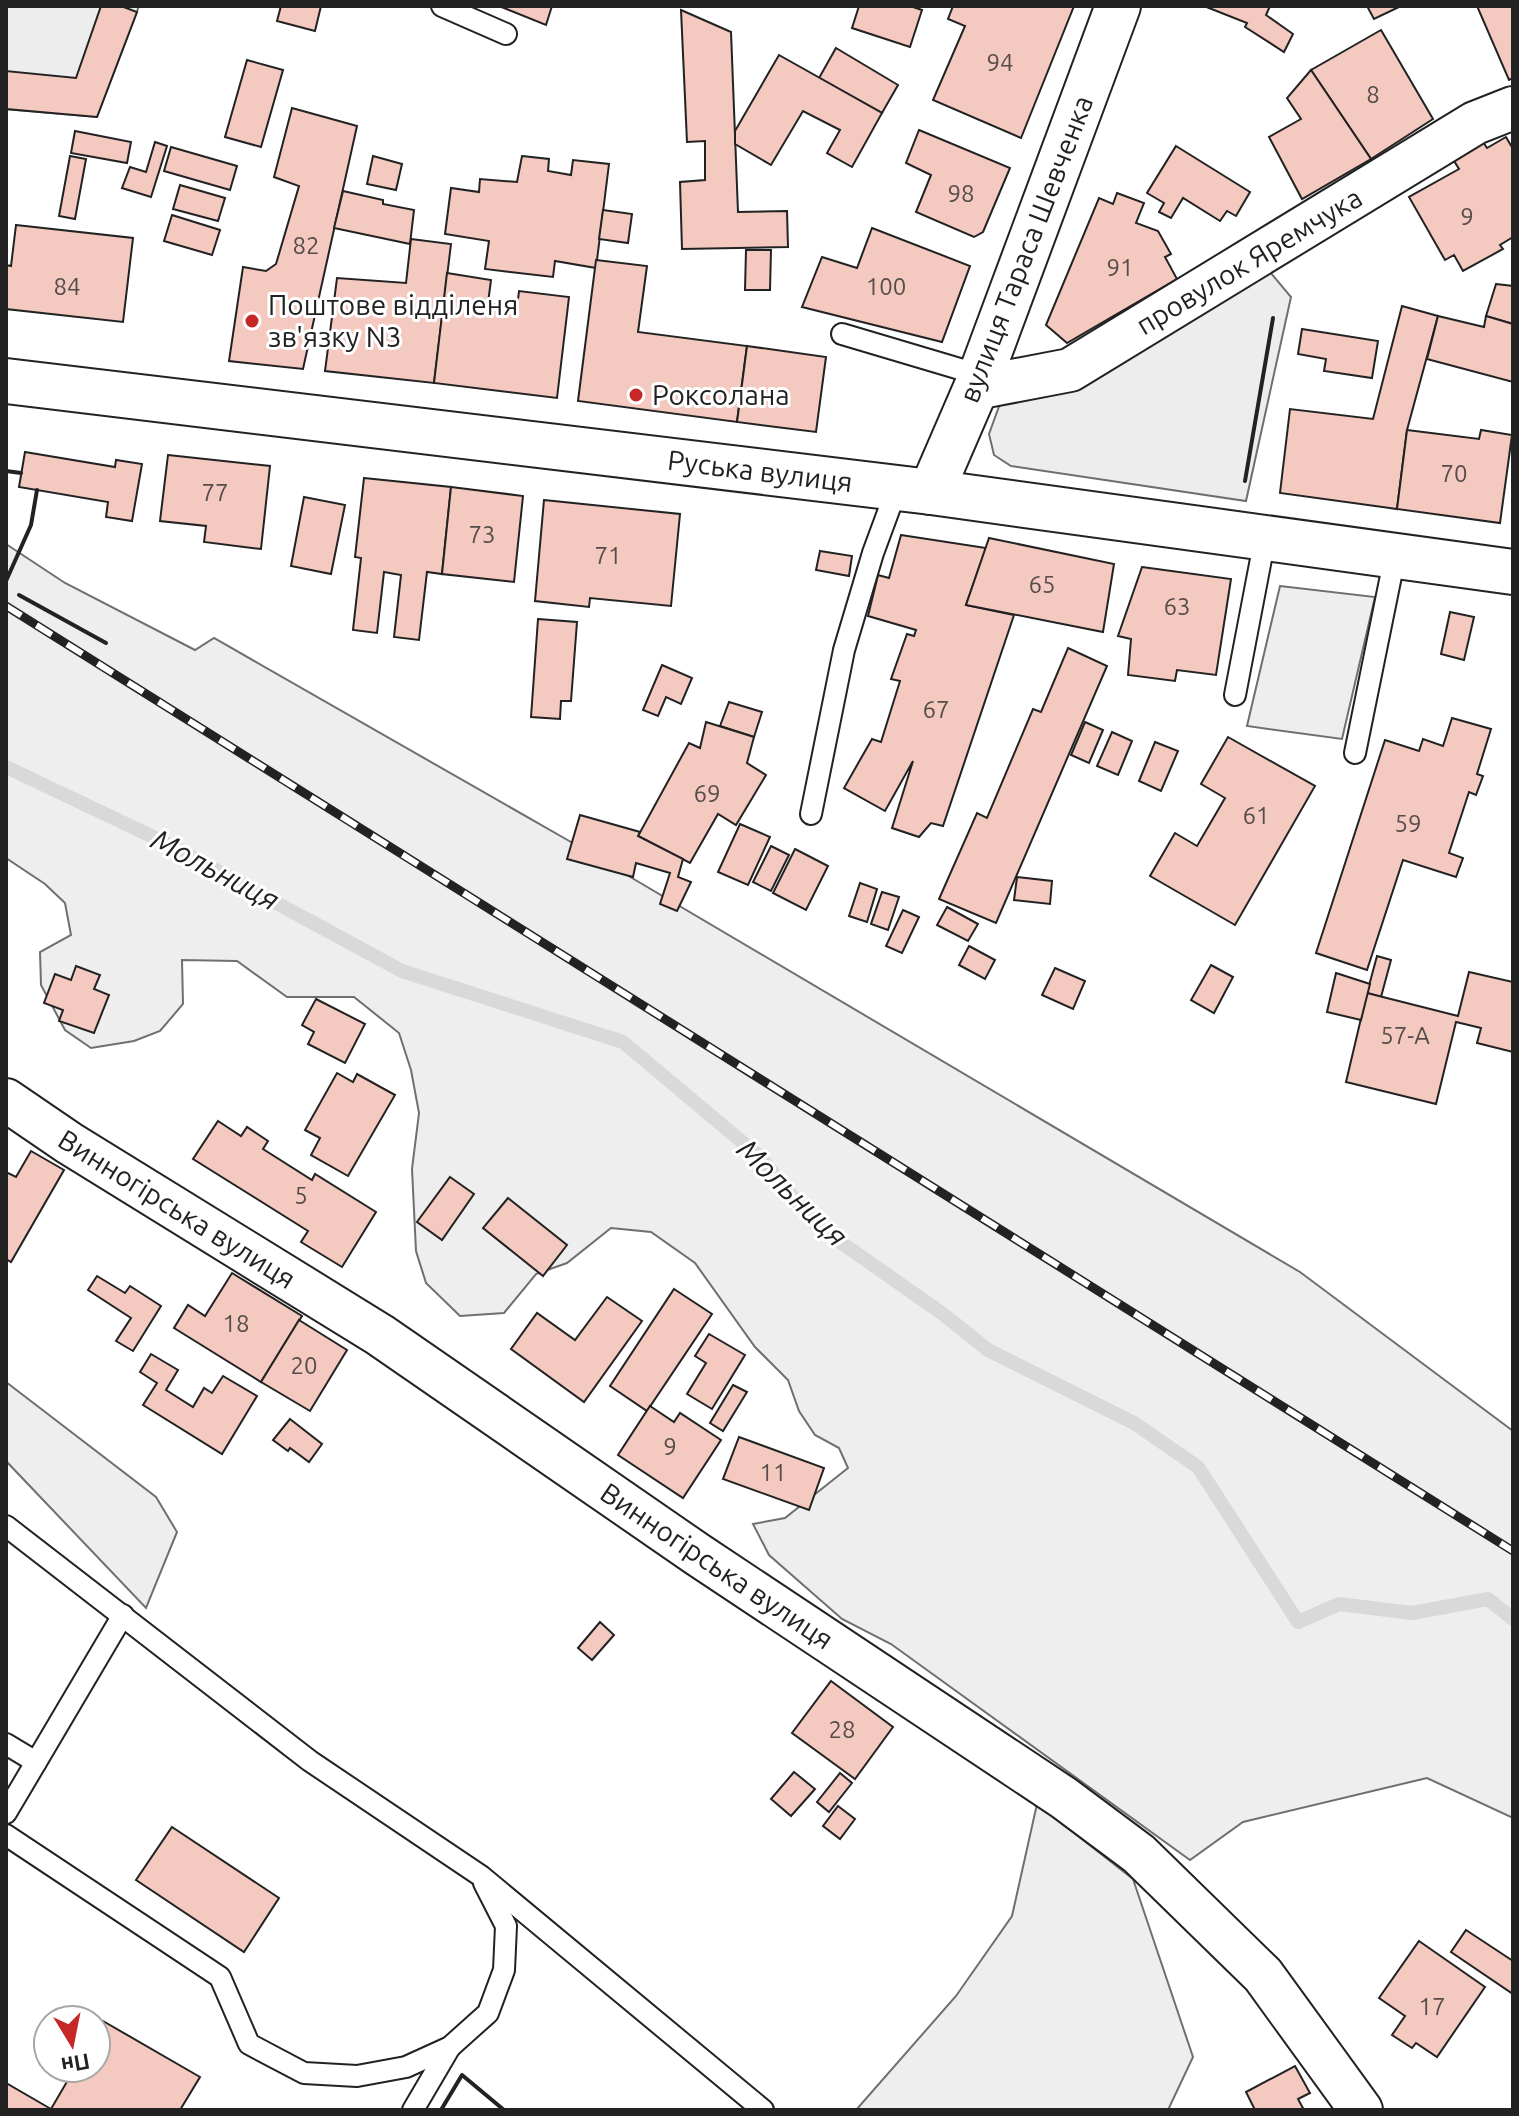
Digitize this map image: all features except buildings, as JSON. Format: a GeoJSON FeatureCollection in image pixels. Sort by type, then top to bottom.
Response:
{"type":"FeatureCollection","features":[{"type":"Feature","properties":{"kind":"main road","name":"вулиця Тараса Шевченка"},"geometry":{"type":"LineString","coordinates":[[914,490],[978,381],[1118,6]]}},
{"type":"Feature","properties":{"kind":"main road","name":"Руська вулиця"},"geometry":{"type":"LineString","coordinates":[[6,381],[914,490],[1513,572]]}},
{"type":"Feature","properties":{"kind":"street","name":"провулок Яремчука"},"geometry":{"type":"LineString","coordinates":[[978,381],[1070,370],[1475,123],[1513,108]]}},
{"type":"Feature","properties":{"kind":"street","name":"Винногірська вулиця"},"geometry":{"type":"LineString","coordinates":[[6,1100],[69,1143],[380,1335],[697,1554],[1064,1798],[1139,1854],[1263,1975],[1361,2110]]}},
{"type":"Feature","properties":{"kind":"lane"},"geometry":{"type":"LineString","coordinates":[[442,6],[506,34]]}},
{"type":"Feature","properties":{"kind":"lane"},"geometry":{"type":"LineString","coordinates":[[842,334],[978,381]]}},
{"type":"Feature","properties":{"kind":"lane"},"geometry":{"type":"LineString","coordinates":[[811,814],[844,650],[873,553],[914,490]]}},
{"type":"Feature","properties":{"kind":"lane"},"geometry":{"type":"LineString","coordinates":[[1235,695],[1265,538]]}},
{"type":"Feature","properties":{"kind":"lane"},"geometry":{"type":"LineString","coordinates":[[1355,753],[1395,556]]}},
{"type":"Feature","properties":{"kind":"lane"},"geometry":{"type":"LineString","coordinates":[[6,1526],[310,1761],[481,1876],[763,2110]]}},
{"type":"Feature","properties":{"kind":"lane"},"geometry":{"type":"LineString","coordinates":[[6,1813],[123,1615]]}},
{"type":"Feature","properties":{"kind":"lane"},"geometry":{"type":"LineString","coordinates":[[6,1744],[36,1762]]}},
{"type":"Feature","properties":{"kind":"lane"},"geometry":{"type":"LineString","coordinates":[[6,1835],[220,1977],[249,2044],[304,2073],[357,2076],[406,2067],[450,2047],[488,2013],[504,1970],[506,1926],[481,1876]]}},
{"type":"Feature","properties":{"kind":"lane"},"geometry":{"type":"LineString","coordinates":[[413,2110],[450,2047]]}},
{"type":"Feature","properties":{"kind":"shaded area"},"geometry":{"type":"Polygon","coordinates":[[[6,6],[139,6],[97,117],[6,109],[6,6]]]}},
{"type":"Feature","properties":{"kind":"shaded area"},"geometry":{"type":"Polygon","coordinates":[[[1265,266],[1291,297],[1246,501],[1011,466],[994,455],[989,434],[1001,401],[1265,266]]]}},
{"type":"Feature","properties":{"kind":"shaded area"},"geometry":{"type":"Polygon","coordinates":[[[6,544],[65,583],[195,650],[214,638],[571,842],[1300,1272],[1513,1431],[1513,1818],[1427,1778],[1243,1822],[1190,1860],[891,1644],[842,1619],[769,1555],[753,1524],[785,1518],[848,1468],[839,1448],[815,1435],[799,1411],[788,1380],[755,1347],[695,1263],[651,1232],[611,1228],[567,1263],[536,1274],[504,1313],[460,1316],[426,1283],[416,1251],[412,1169],[419,1113],[411,1070],[399,1033],[354,997],[287,997],[237,961],[182,960],[183,1004],[160,1031],[134,1041],[91,1048],[65,1030],[41,985],[40,952],[71,935],[65,903],[45,884],[6,858],[6,544]]]}},
{"type":"Feature","properties":{"kind":"shaded area"},"geometry":{"type":"Polygon","coordinates":[[[1280,586],[1375,597],[1342,739],[1247,726],[1280,586]]]}},
{"type":"Feature","properties":{"kind":"shaded area"},"geometry":{"type":"Polygon","coordinates":[[[6,1382],[156,1497],[177,1532],[146,1608],[6,1461],[6,1382]]]}},
{"type":"Feature","properties":{"kind":"shaded area"},"geometry":{"type":"Polygon","coordinates":[[[1037,1804],[1133,1879],[1193,2057],[1168,2110],[856,2110],[956,1996],[1012,1916],[1037,1804]]]}},
{"type":"Feature","properties":{"kind":"waterway","name":"Мольниця"},"geometry":{"type":"LineString","coordinates":[[6,767],[166,843],[402,971],[623,1042],[760,1157],[816,1225],[943,1314],[988,1350],[1134,1423],[1198,1467],[1298,1622],[1339,1604],[1412,1613],[1488,1599],[1513,1619]]}},
{"type":"Feature","properties":{"kind":"railway"},"geometry":{"type":"LineString","coordinates":[[6,606],[1513,1551]]}},
{"type":"Feature","properties":{"kind":"wall"},"geometry":{"type":"LineString","coordinates":[[1245,481],[1273,318]]}},
{"type":"Feature","properties":{"kind":"wall"},"geometry":{"type":"LineString","coordinates":[[6,471],[21,473]]}},
{"type":"Feature","properties":{"kind":"wall"},"geometry":{"type":"LineString","coordinates":[[6,581],[31,525],[37,490]]}},
{"type":"Feature","properties":{"kind":"wall"},"geometry":{"type":"LineString","coordinates":[[19,595],[106,643]]}},
{"type":"Feature","properties":{"kind":"wall"},"geometry":{"type":"LineString","coordinates":[[441,2110],[462,2075],[504,2110]]}},
{"type":"Feature","properties":{"kind":"place","name":"Поштове відділеня зв'язку N3"},"geometry":{"type":"Point","coordinates":[252,321]}},
{"type":"Feature","properties":{"kind":"place","name":"Роксолана"},"geometry":{"type":"Point","coordinates":[636,395]}}]}
